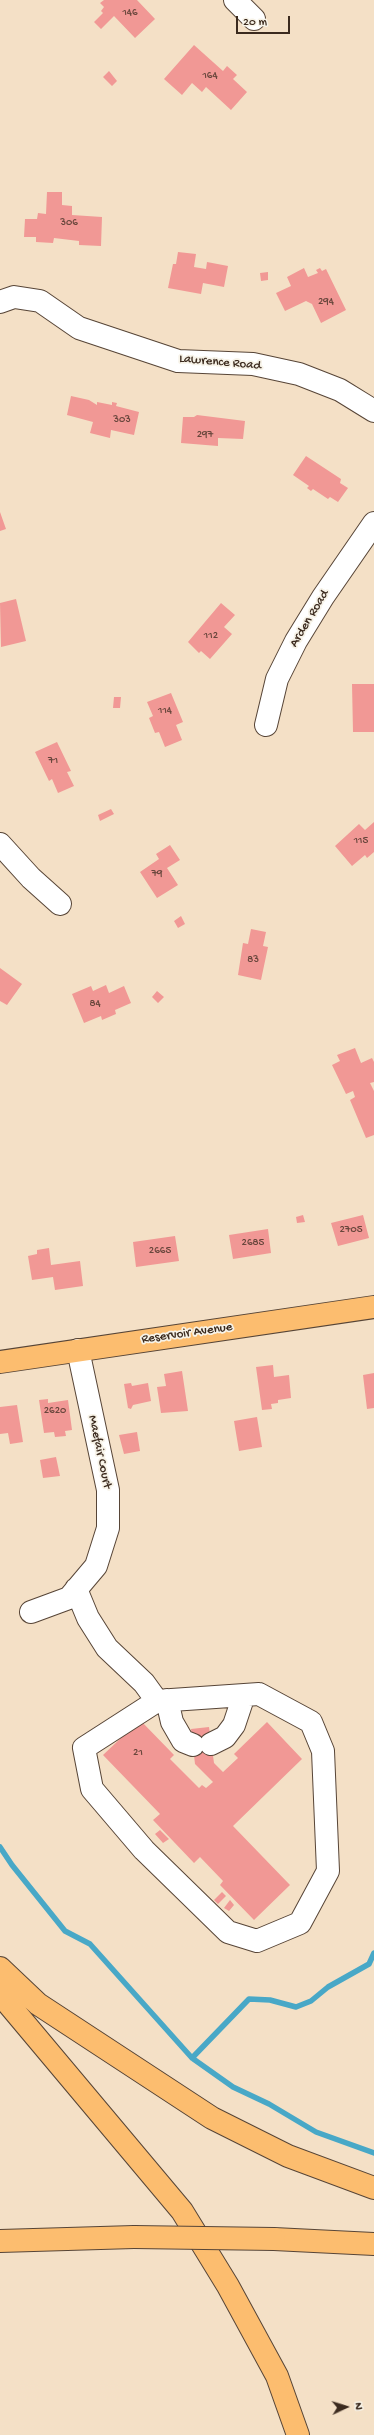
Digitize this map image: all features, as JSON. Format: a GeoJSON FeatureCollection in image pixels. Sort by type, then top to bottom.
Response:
{"type":"FeatureCollection","features":[{"type":"Feature","properties":{"kind":"main road","name":"Reservoir Avenue"},"geometry":{"type":"LineString","coordinates":[[0,1362],[374,1307]]}},
{"type":"Feature","properties":{"kind":"main road"},"geometry":{"type":"LineString","coordinates":[[0,1968],[38,2004],[212,2118],[288,2156],[374,2188]]}},
{"type":"Feature","properties":{"kind":"main road"},"geometry":{"type":"LineString","coordinates":[[0,1994],[182,2211],[228,2286],[277,2376],[298,2435]]}},
{"type":"Feature","properties":{"kind":"main road"},"geometry":{"type":"LineString","coordinates":[[0,2241],[134,2237],[274,2239],[374,2244]]}},
{"type":"Feature","properties":{"kind":"street"},"geometry":{"type":"LineString","coordinates":[[235,0],[254,19]]}},
{"type":"Feature","properties":{"kind":"street","name":"Lawrence Road"},"geometry":{"type":"LineString","coordinates":[[0,302],[18,297],[40,301],[79,328],[178,361],[253,364],[299,374],[340,390],[374,411]]}},
{"type":"Feature","properties":{"kind":"street","name":"Arden Road"},"geometry":{"type":"LineString","coordinates":[[266,725],[277,678],[296,641],[323,597],[374,523]]}},
{"type":"Feature","properties":{"kind":"street"},"geometry":{"type":"LineString","coordinates":[[0,844],[31,878],[60,904]]}},
{"type":"Feature","properties":{"kind":"street","name":"Maefair Court"},"geometry":{"type":"LineString","coordinates":[[31,1612],[69,1598],[96,1566],[108,1528],[108,1498],[78,1350]]}},
{"type":"Feature","properties":{"kind":"street"},"geometry":{"type":"LineString","coordinates":[[76,1589],[88,1618],[107,1648],[162,1701],[183,1741],[202,1745],[225,1737],[234,1724],[244,1695]]}},
{"type":"Feature","properties":{"kind":"street"},"geometry":{"type":"LineString","coordinates":[[259,1694],[310,1722],[323,1751],[328,1871],[300,1923],[257,1941],[228,1932],[144,1850],[92,1789],[84,1748],[162,1701],[244,1695],[259,1694]]}},
{"type":"Feature","properties":{"kind":"building"},"geometry":{"type":"Polygon","coordinates":[[[104,0],[137,0],[155,19],[135,38],[114,16],[101,29],[94,22],[103,13],[101,11],[104,7],[100,3],[104,0]]]}},
{"type":"Feature","properties":{"kind":"building"},"geometry":{"type":"Polygon","coordinates":[[[194,45],[223,71],[227,66],[237,75],[233,79],[247,92],[231,110],[206,87],[202,92],[192,83],[182,95],[164,79],[194,45]]]}},
{"type":"Feature","properties":{"kind":"building"},"geometry":{"type":"Polygon","coordinates":[[[109,71],[117,81],[112,86],[103,77],[109,71]]]}},
{"type":"Feature","properties":{"kind":"building"},"geometry":{"type":"Polygon","coordinates":[[[47,192],[62,192],[62,205],[72,206],[72,215],[102,217],[101,246],[79,245],[79,241],[54,238],[53,243],[36,242],[36,237],[24,237],[25,219],[37,219],[38,213],[46,214],[47,192]]]}},
{"type":"Feature","properties":{"kind":"building"},"geometry":{"type":"Polygon","coordinates":[[[178,252],[196,254],[194,267],[206,269],[207,262],[228,266],[224,287],[203,283],[201,294],[168,288],[173,264],[176,264],[178,252]]]}},
{"type":"Feature","properties":{"kind":"building"},"geometry":{"type":"Polygon","coordinates":[[[304,268],[308,277],[318,273],[316,270],[320,268],[322,271],[326,269],[346,310],[321,323],[312,304],[306,301],[285,311],[276,293],[291,286],[287,277],[304,268]]]}},
{"type":"Feature","properties":{"kind":"building"},"geometry":{"type":"Polygon","coordinates":[[[268,272],[268,280],[261,281],[260,273],[268,272]]]}},
{"type":"Feature","properties":{"kind":"building"},"geometry":{"type":"Polygon","coordinates":[[[71,396],[89,400],[97,405],[97,402],[112,405],[112,402],[117,403],[116,406],[139,412],[134,435],[111,430],[110,438],[90,433],[93,422],[67,415],[71,396]]]}},
{"type":"Feature","properties":{"kind":"building"},"geometry":{"type":"Polygon","coordinates":[[[197,415],[245,421],[243,439],[218,438],[218,446],[181,443],[183,417],[194,417],[197,415]]]}},
{"type":"Feature","properties":{"kind":"building"},"geometry":{"type":"Polygon","coordinates":[[[306,456],[341,479],[340,483],[348,488],[338,502],[330,497],[328,499],[313,489],[311,491],[307,488],[309,486],[293,475],[306,456]]]}},
{"type":"Feature","properties":{"kind":"building"},"geometry":{"type":"Polygon","coordinates":[[[0,512],[6,529],[0,531],[0,512]]]}},
{"type":"Feature","properties":{"kind":"building"},"geometry":{"type":"Polygon","coordinates":[[[16,599],[26,641],[1,647],[0,603],[16,599]]]}},
{"type":"Feature","properties":{"kind":"building"},"geometry":{"type":"Polygon","coordinates":[[[221,603],[235,615],[224,627],[232,634],[210,659],[201,651],[199,653],[188,642],[221,603]]]}},
{"type":"Feature","properties":{"kind":"building"},"geometry":{"type":"Polygon","coordinates":[[[352,684],[374,684],[374,732],[353,732],[352,684]]]}},
{"type":"Feature","properties":{"kind":"building"},"geometry":{"type":"Polygon","coordinates":[[[171,693],[183,722],[176,725],[182,740],[165,747],[159,732],[155,733],[149,718],[153,716],[147,702],[171,693]]]}},
{"type":"Feature","properties":{"kind":"building"},"geometry":{"type":"Polygon","coordinates":[[[114,697],[121,697],[120,708],[113,708],[114,697]]]}},
{"type":"Feature","properties":{"kind":"building"},"geometry":{"type":"Polygon","coordinates":[[[57,742],[71,771],[67,772],[74,786],[58,793],[52,779],[49,781],[35,752],[57,742]]]}},
{"type":"Feature","properties":{"kind":"building"},"geometry":{"type":"Polygon","coordinates":[[[111,809],[114,814],[100,821],[98,815],[111,809]]]}},
{"type":"Feature","properties":{"kind":"building"},"geometry":{"type":"Polygon","coordinates":[[[374,822],[374,852],[367,858],[365,855],[352,866],[335,846],[359,824],[365,830],[374,822]]]}},
{"type":"Feature","properties":{"kind":"building"},"geometry":{"type":"Polygon","coordinates":[[[170,845],[180,860],[167,868],[178,885],[157,898],[140,872],[159,859],[156,854],[170,845]]]}},
{"type":"Feature","properties":{"kind":"building"},"geometry":{"type":"Polygon","coordinates":[[[181,916],[185,924],[178,928],[174,921],[181,916]]]}},
{"type":"Feature","properties":{"kind":"building"},"geometry":{"type":"Polygon","coordinates":[[[251,929],[266,932],[263,946],[268,947],[261,980],[238,975],[243,943],[248,944],[251,929]]]}},
{"type":"Feature","properties":{"kind":"building"},"geometry":{"type":"Polygon","coordinates":[[[0,968],[22,984],[7,1005],[0,1001],[0,968]]]}},
{"type":"Feature","properties":{"kind":"building"},"geometry":{"type":"Polygon","coordinates":[[[106,985],[109,993],[124,986],[131,1003],[115,1010],[116,1014],[102,1020],[101,1016],[84,1023],[72,994],[91,986],[93,991],[106,985]]]}},
{"type":"Feature","properties":{"kind":"building"},"geometry":{"type":"Polygon","coordinates":[[[157,991],[164,997],[158,1003],[152,997],[157,991]]]}},
{"type":"Feature","properties":{"kind":"building"},"geometry":{"type":"Polygon","coordinates":[[[355,1048],[361,1063],[372,1058],[374,1062],[374,1082],[370,1083],[374,1091],[374,1135],[366,1138],[350,1100],[355,1097],[353,1091],[346,1094],[332,1065],[340,1061],[337,1055],[355,1048]]]}},
{"type":"Feature","properties":{"kind":"building"},"geometry":{"type":"Polygon","coordinates":[[[303,1215],[305,1222],[297,1223],[296,1217],[303,1215]]]}},
{"type":"Feature","properties":{"kind":"building"},"geometry":{"type":"Polygon","coordinates":[[[363,1215],[369,1238],[338,1246],[331,1223],[363,1215]]]}},
{"type":"Feature","properties":{"kind":"building"},"geometry":{"type":"Polygon","coordinates":[[[268,1229],[271,1253],[233,1259],[229,1235],[268,1229]]]}},
{"type":"Feature","properties":{"kind":"building"},"geometry":{"type":"Polygon","coordinates":[[[175,1236],[179,1261],[136,1267],[133,1242],[175,1236]]]}},
{"type":"Feature","properties":{"kind":"building"},"geometry":{"type":"Polygon","coordinates":[[[49,1248],[51,1265],[80,1261],[83,1286],[55,1290],[53,1277],[32,1280],[28,1256],[37,1254],[37,1250],[49,1248]]]}},
{"type":"Feature","properties":{"kind":"building"},"geometry":{"type":"Polygon","coordinates":[[[273,1365],[274,1377],[289,1375],[291,1398],[278,1400],[278,1403],[271,1404],[272,1409],[262,1410],[256,1367],[273,1365]]]}},
{"type":"Feature","properties":{"kind":"building"},"geometry":{"type":"Polygon","coordinates":[[[182,1371],[188,1411],[161,1413],[157,1387],[166,1386],[164,1374],[182,1371]]]}},
{"type":"Feature","properties":{"kind":"building"},"geometry":{"type":"Polygon","coordinates":[[[374,1373],[374,1408],[367,1409],[363,1375],[374,1373]]]}},
{"type":"Feature","properties":{"kind":"building"},"geometry":{"type":"Polygon","coordinates":[[[131,1383],[132,1386],[148,1383],[151,1401],[133,1405],[131,1409],[128,1408],[124,1384],[131,1383]]]}},
{"type":"Feature","properties":{"kind":"building"},"geometry":{"type":"Polygon","coordinates":[[[48,1399],[48,1403],[68,1400],[72,1430],[65,1431],[66,1436],[55,1437],[54,1432],[44,1433],[39,1400],[48,1399]]]}},
{"type":"Feature","properties":{"kind":"building"},"geometry":{"type":"Polygon","coordinates":[[[17,1405],[23,1442],[10,1444],[8,1433],[0,1434],[0,1407],[17,1405]]]}},
{"type":"Feature","properties":{"kind":"building"},"geometry":{"type":"Polygon","coordinates":[[[257,1417],[262,1447],[239,1451],[234,1421],[257,1417]]]}},
{"type":"Feature","properties":{"kind":"building"},"geometry":{"type":"Polygon","coordinates":[[[137,1432],[140,1451],[124,1454],[119,1435],[137,1432]]]}},
{"type":"Feature","properties":{"kind":"building"},"geometry":{"type":"Polygon","coordinates":[[[56,1457],[60,1476],[43,1478],[40,1460],[56,1457]]]}},
{"type":"Feature","properties":{"kind":"building"},"geometry":{"type":"Polygon","coordinates":[[[140,1720],[174,1755],[170,1759],[199,1788],[202,1785],[206,1788],[213,1782],[195,1764],[191,1729],[209,1727],[214,1763],[223,1772],[238,1758],[234,1754],[267,1722],[302,1759],[233,1826],[290,1885],[254,1920],[220,1885],[223,1881],[200,1857],[194,1863],[153,1820],[160,1814],[103,1755],[140,1720]]]}},
{"type":"Feature","properties":{"kind":"building"},"geometry":{"type":"Polygon","coordinates":[[[160,1830],[169,1839],[163,1843],[155,1834],[160,1830]]]}},
{"type":"Feature","properties":{"kind":"building"},"geometry":{"type":"Polygon","coordinates":[[[222,1892],[226,1896],[218,1904],[214,1900],[222,1892]]]}},
{"type":"Feature","properties":{"kind":"building"},"geometry":{"type":"Polygon","coordinates":[[[230,1900],[234,1905],[229,1911],[224,1908],[230,1900]]]}},
{"type":"Feature","properties":{"kind":"waterway"},"geometry":{"type":"LineString","coordinates":[[0,1847],[12,1865],[65,1931],[90,1944],[192,2058],[233,2087],[269,2104],[316,2132],[374,2153]]}},
{"type":"Feature","properties":{"kind":"waterway"},"geometry":{"type":"LineString","coordinates":[[192,2058],[249,1999],[270,2000],[296,2007],[311,2001],[328,1987],[369,1964],[374,1953]]}}]}
